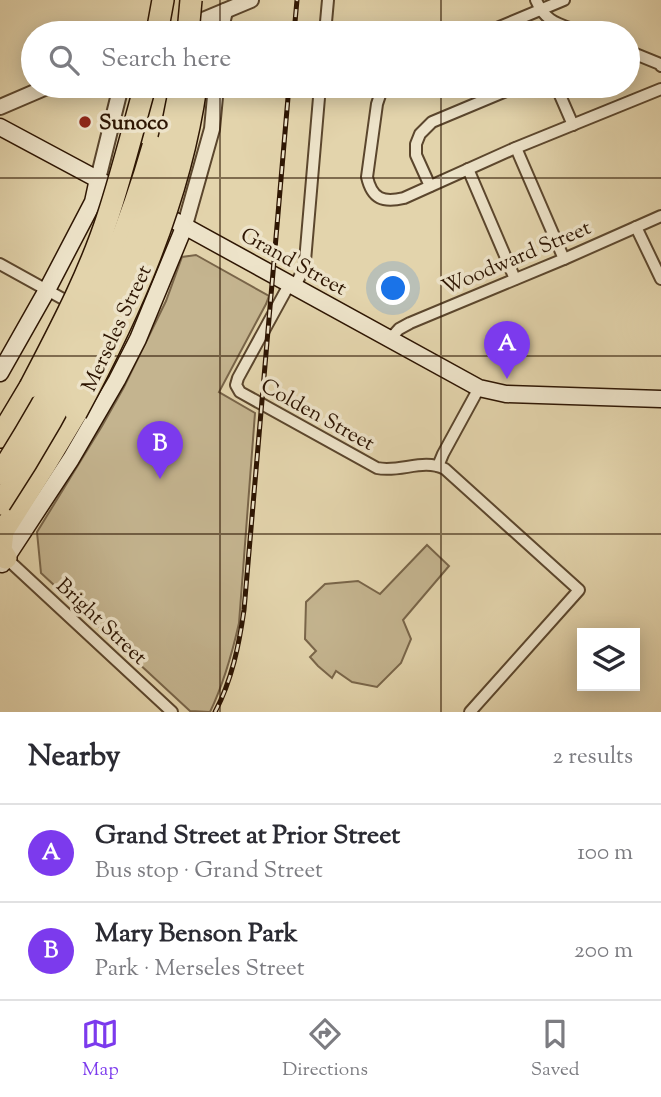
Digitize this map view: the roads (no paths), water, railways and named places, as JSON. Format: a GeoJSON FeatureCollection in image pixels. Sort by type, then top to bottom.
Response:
{"type":"FeatureCollection","features":[{"type":"Feature","properties":{"kind":"highway"},"geometry":{"type":"LineString","coordinates":[[159,21],[163,0]]}},
{"type":"Feature","properties":{"kind":"highway"},"geometry":{"type":"LineString","coordinates":[[174,21],[177,0]]}},
{"type":"Feature","properties":{"kind":"highway"},"geometry":{"type":"LineString","coordinates":[[189,21],[191,0]]}},
{"type":"Feature","properties":{"kind":"highway"},"geometry":{"type":"LineString","coordinates":[[202,21],[203,0]]}},
{"type":"Feature","properties":{"kind":"highway"},"geometry":{"type":"LineString","coordinates":[[0,437],[30,387],[92,258],[108,215],[142,98]]}},
{"type":"Feature","properties":{"kind":"highway"},"geometry":{"type":"LineString","coordinates":[[0,474],[71,352],[114,259],[148,163],[165,98]]}},
{"type":"Feature","properties":{"kind":"highway"},"geometry":{"type":"LineString","coordinates":[[0,504],[67,392],[125,271],[159,178],[177,98]]}},
{"type":"Feature","properties":{"kind":"highway"},"geometry":{"type":"LineString","coordinates":[[3,562],[2,533],[76,413],[122,323],[175,184],[194,98]]}},
{"type":"Feature","properties":{"kind":"main road","name":"Grand Street"},"geometry":{"type":"LineString","coordinates":[[0,127],[185,225],[479,388],[506,394],[661,399]]}},
{"type":"Feature","properties":{"kind":"main road"},"geometry":{"type":"LineString","coordinates":[[0,373],[93,202],[97,179]]}},
{"type":"Feature","properties":{"kind":"main road","name":"Merseles Street"},"geometry":{"type":"LineString","coordinates":[[3,562],[108,397],[138,339],[185,225]]}},
{"type":"Feature","properties":{"kind":"street"},"geometry":{"type":"LineString","coordinates":[[201,21],[251,0]]}},
{"type":"Feature","properties":{"kind":"street"},"geometry":{"type":"LineString","coordinates":[[326,21],[328,0]]}},
{"type":"Feature","properties":{"kind":"street"},"geometry":{"type":"LineString","coordinates":[[508,21],[538,5],[564,0]]}},
{"type":"Feature","properties":{"kind":"street"},"geometry":{"type":"LineString","coordinates":[[538,5],[548,19],[553,21]]}},
{"type":"Feature","properties":{"kind":"street"},"geometry":{"type":"LineString","coordinates":[[223,21],[225,11]]}},
{"type":"Feature","properties":{"kind":"street"},"geometry":{"type":"LineString","coordinates":[[640,56],[661,66]]}},
{"type":"Feature","properties":{"kind":"street"},"geometry":{"type":"LineString","coordinates":[[640,98],[661,89]]}},
{"type":"Feature","properties":{"kind":"street"},"geometry":{"type":"LineString","coordinates":[[0,107],[21,98]]}},
{"type":"Feature","properties":{"kind":"street"},"geometry":{"type":"LineString","coordinates":[[97,179],[118,98]]}},
{"type":"Feature","properties":{"kind":"street","name":"Merseles Street"},"geometry":{"type":"LineString","coordinates":[[185,225],[212,129],[215,98]]}},
{"type":"Feature","properties":{"kind":"street"},"geometry":{"type":"LineString","coordinates":[[293,284],[305,261],[319,98]]}},
{"type":"Feature","properties":{"kind":"street"},"geometry":{"type":"LineString","coordinates":[[379,98],[368,177],[370,188],[377,196],[388,201],[404,198],[516,148],[639,98]]}},
{"type":"Feature","properties":{"kind":"street"},"geometry":{"type":"LineString","coordinates":[[430,186],[416,155],[415,144],[420,134],[432,122],[489,98]]}},
{"type":"Feature","properties":{"kind":"street"},"geometry":{"type":"LineString","coordinates":[[561,98],[573,125]]}},
{"type":"Feature","properties":{"kind":"street"},"geometry":{"type":"LineString","coordinates":[[516,148],[564,259]]}},
{"type":"Feature","properties":{"kind":"street"},"geometry":{"type":"LineString","coordinates":[[468,169],[515,279]]}},
{"type":"Feature","properties":{"kind":"street","name":"Woodward Street"},"geometry":{"type":"LineString","coordinates":[[390,339],[399,329],[411,323],[661,216]]}},
{"type":"Feature","properties":{"kind":"street"},"geometry":{"type":"LineString","coordinates":[[636,227],[661,279]]}},
{"type":"Feature","properties":{"kind":"street"},"geometry":{"type":"LineString","coordinates":[[0,264],[138,339]]}},
{"type":"Feature","properties":{"kind":"street","name":"Colden Street"},"geometry":{"type":"LineString","coordinates":[[293,284],[238,378],[236,385],[240,392],[373,466],[386,470],[419,465],[439,466]]}},
{"type":"Feature","properties":{"kind":"street"},"geometry":{"type":"LineString","coordinates":[[470,712],[579,590],[449,471],[439,466],[479,388]]}},
{"type":"Feature","properties":{"kind":"street","name":"Bright Street"},"geometry":{"type":"LineString","coordinates":[[3,562],[172,712]]}},
{"type":"Feature","properties":{"kind":"railway"},"geometry":{"type":"LineString","coordinates":[[295,21],[297,0]]}},
{"type":"Feature","properties":{"kind":"railway"},"geometry":{"type":"LineString","coordinates":[[215,712],[234,662],[244,610],[288,98]]}},
{"type":"Feature","properties":{"kind":"place","name":"Sunoco"},"geometry":{"type":"Point","coordinates":[85,122]}},
{"type":"Feature","properties":{"kind":"place","name":"Grand Street at Prior Street"},"geometry":{"type":"Point","coordinates":[507,379]}},
{"type":"Feature","properties":{"kind":"place","name":"Mary Benson Park"},"geometry":{"type":"Point","coordinates":[160,479]}}]}
